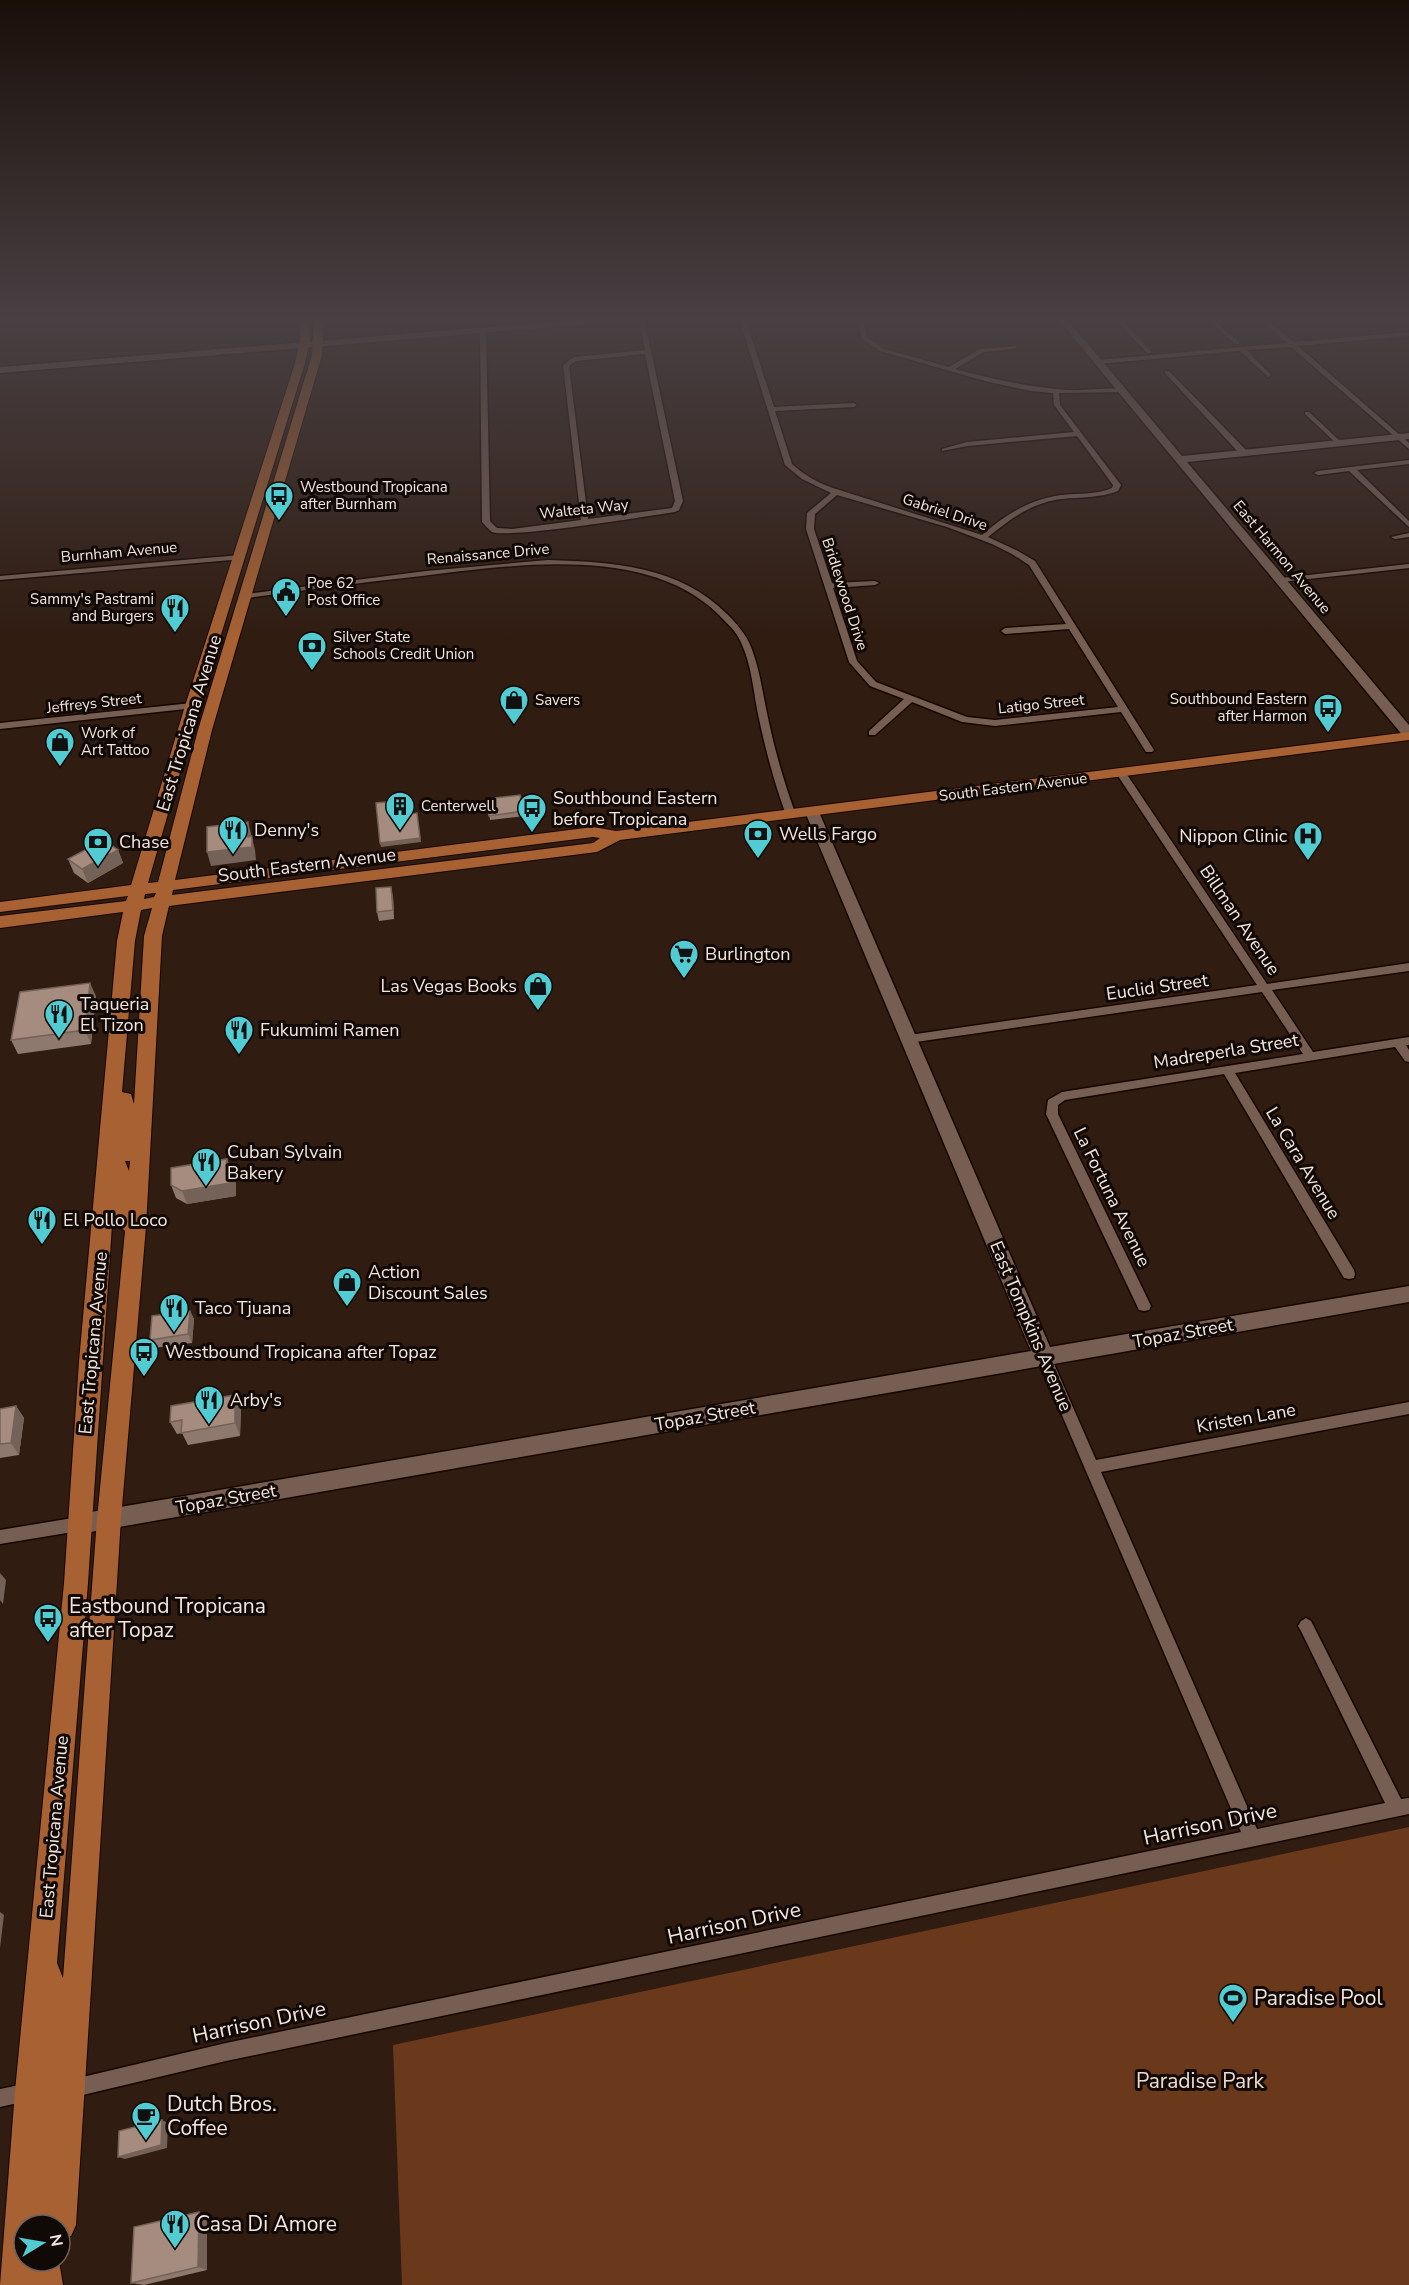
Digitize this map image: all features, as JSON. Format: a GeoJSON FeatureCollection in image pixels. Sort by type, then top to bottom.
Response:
{"type":"FeatureCollection","features":[{"type":"Feature","properties":{"kind":"main road","name":"East Tropicana Avenue"},"geometry":{"type":"LineString","coordinates":[[14,2285],[43,1967],[90,1361],[110,1154],[126,941],[136,898],[192,706],[281,425]]}},
{"type":"Feature","properties":{"kind":"main road"},"geometry":{"type":"LineString","coordinates":[[287,425],[286,437],[292,442]]}},
{"type":"Feature","properties":{"kind":"main road","name":"East Tropicana Avenue"},"geometry":{"type":"LineString","coordinates":[[61,2213],[110,1519],[136,1227],[153,936],[205,730],[297,425]]}},
{"type":"Feature","properties":{"kind":"main road"},"geometry":{"type":"LineString","coordinates":[[277,437],[282,442],[279,462],[283,472]]}},
{"type":"Feature","properties":{"kind":"main road"},"geometry":{"type":"LineString","coordinates":[[247,536],[252,542],[250,555],[258,559]]}},
{"type":"Feature","properties":{"kind":"main road"},"geometry":{"type":"LineString","coordinates":[[240,557],[247,559],[244,572],[251,578]]}},
{"type":"Feature","properties":{"kind":"main road"},"geometry":{"type":"LineString","coordinates":[[202,675],[209,681],[206,700],[214,702]]}},
{"type":"Feature","properties":{"kind":"main road"},"geometry":{"type":"LineString","coordinates":[[192,706],[200,708],[197,724],[205,730]]}},
{"type":"Feature","properties":{"kind":"main road","name":"South Eastern Avenue"},"geometry":{"type":"LineString","coordinates":[[0,922],[136,898],[470,847],[593,832],[616,836],[1409,735]]}},
{"type":"Feature","properties":{"kind":"main road"},"geometry":{"type":"LineString","coordinates":[[511,858],[514,852],[522,848],[557,844],[573,834]]}},
{"type":"Feature","properties":{"kind":"main road","name":"South Eastern Avenue"},"geometry":{"type":"LineString","coordinates":[[163,894],[400,873],[597,847],[616,836]]}},
{"type":"Feature","properties":{"kind":"main road"},"geometry":{"type":"LineString","coordinates":[[400,873],[417,862],[464,855],[470,852],[470,847]]}},
{"type":"Feature","properties":{"kind":"main road","name":"South Eastern Avenue"},"geometry":{"type":"LineString","coordinates":[[0,907],[136,898]]}},
{"type":"Feature","properties":{"kind":"main road"},"geometry":{"type":"LineString","coordinates":[[117,1062],[124,1096],[125,1147],[128,1154],[140,1154]]}},
{"type":"Feature","properties":{"kind":"main road"},"geometry":{"type":"LineString","coordinates":[[110,1154],[118,1167],[124,1217],[128,1223],[136,1227]]}},
{"type":"Feature","properties":{"kind":"main road"},"geometry":{"type":"LineString","coordinates":[[43,1967],[54,1999],[52,2078],[57,2087],[70,2089]]}},
{"type":"Feature","properties":{"kind":"main road"},"geometry":{"type":"LineString","coordinates":[[30,2091],[39,2099],[45,2114],[40,2213]]}},
{"type":"Feature","properties":{"kind":"street","name":"Walteta Way"},"geometry":{"type":"LineString","coordinates":[[484,425],[486,522],[495,530],[513,531],[675,510],[679,501],[663,425]]}},
{"type":"Feature","properties":{"kind":"street"},"geometry":{"type":"LineString","coordinates":[[573,425],[585,523]]}},
{"type":"Feature","properties":{"kind":"street","name":"Gabriel Drive"},"geometry":{"type":"LineString","coordinates":[[777,425],[789,465],[808,482],[982,538],[1016,551],[1032,563],[1149,750]]}},
{"type":"Feature","properties":{"kind":"street"},"geometry":{"type":"LineString","coordinates":[[982,538],[1010,514],[1024,507],[1057,498],[1103,493],[1115,489],[1117,485],[1071,425]]}},
{"type":"Feature","properties":{"kind":"street","name":"East Harmon Avenue"},"geometry":{"type":"LineString","coordinates":[[1151,425],[1409,735]]}},
{"type":"Feature","properties":{"kind":"street"},"geometry":{"type":"LineString","coordinates":[[1216,425],[1230,440],[1228,442],[1241,453]]}},
{"type":"Feature","properties":{"kind":"street"},"geometry":{"type":"LineString","coordinates":[[1320,425],[1340,443]]}},
{"type":"Feature","properties":{"kind":"street"},"geometry":{"type":"LineString","coordinates":[[1382,425],[1409,447]]}},
{"type":"Feature","properties":{"kind":"street"},"geometry":{"type":"LineString","coordinates":[[944,450],[967,444],[1078,434]]}},
{"type":"Feature","properties":{"kind":"street"},"geometry":{"type":"LineString","coordinates":[[1180,459],[1409,436]]}},
{"type":"Feature","properties":{"kind":"street"},"geometry":{"type":"LineString","coordinates":[[1318,473],[1409,462]]}},
{"type":"Feature","properties":{"kind":"street"},"geometry":{"type":"LineString","coordinates":[[1351,469],[1409,525]]}},
{"type":"Feature","properties":{"kind":"street","name":"Bridlewood Drive"},"geometry":{"type":"LineString","coordinates":[[836,492],[811,513],[810,530],[853,662],[864,677]]}},
{"type":"Feature","properties":{"kind":"street"},"geometry":{"type":"LineString","coordinates":[[1395,537],[1409,535]]}},
{"type":"Feature","properties":{"kind":"street","name":"Burnham Avenue"},"geometry":{"type":"LineString","coordinates":[[0,578],[240,557]]}},
{"type":"Feature","properties":{"kind":"street","name":"Renaissance Drive"},"geometry":{"type":"LineString","coordinates":[[246,596],[518,563],[558,561],[629,568],[667,579],[697,593],[721,610],[738,630],[748,651],[777,779],[791,815]]}},
{"type":"Feature","properties":{"kind":"street"},"geometry":{"type":"LineString","coordinates":[[1281,580],[1409,566]]}},
{"type":"Feature","properties":{"kind":"street"},"geometry":{"type":"LineString","coordinates":[[828,586],[875,583]]}},
{"type":"Feature","properties":{"kind":"street"},"geometry":{"type":"LineString","coordinates":[[1005,631],[1071,626]]}},
{"type":"Feature","properties":{"kind":"street","name":"Latigo Street"},"geometry":{"type":"LineString","coordinates":[[864,677],[873,684],[965,720],[996,723],[1123,709]]}},
{"type":"Feature","properties":{"kind":"street"},"geometry":{"type":"LineString","coordinates":[[872,733],[910,699]]}},
{"type":"Feature","properties":{"kind":"street","name":"Jeffreys Street"},"geometry":{"type":"LineString","coordinates":[[0,726],[192,706]]}},
{"type":"Feature","properties":{"kind":"street","name":"Billman Avenue"},"geometry":{"type":"LineString","coordinates":[[1121,773],[1310,1056]]}},
{"type":"Feature","properties":{"kind":"street","name":"East Tompkins Avenue"},"geometry":{"type":"LineString","coordinates":[[812,812],[1252,1838]]}},
{"type":"Feature","properties":{"kind":"street","name":"Euclid Street"},"geometry":{"type":"LineString","coordinates":[[909,1040],[1409,967]]}},
{"type":"Feature","properties":{"kind":"street"},"geometry":{"type":"LineString","coordinates":[[1403,1042],[1409,1058]]}},
{"type":"Feature","properties":{"kind":"street","name":"Madreperla Street"},"geometry":{"type":"LineString","coordinates":[[1052,1103],[1062,1096],[1403,1042]]}},
{"type":"Feature","properties":{"kind":"street","name":"La Cara Avenue"},"geometry":{"type":"LineString","coordinates":[[1227,1070],[1348,1274]]}},
{"type":"Feature","properties":{"kind":"street","name":"La Fortuna Avenue"},"geometry":{"type":"LineString","coordinates":[[1052,1103],[1052,1114],[1144,1306]]}},
{"type":"Feature","properties":{"kind":"street","name":"Topaz Street"},"geometry":{"type":"LineString","coordinates":[[0,1537],[1409,1294]]}},
{"type":"Feature","properties":{"kind":"street","name":"Kristen Lane"},"geometry":{"type":"LineString","coordinates":[[1091,1467],[1409,1408]]}},
{"type":"Feature","properties":{"kind":"street"},"geometry":{"type":"LineString","coordinates":[[1306,1626],[1403,1808]]}},
{"type":"Feature","properties":{"kind":"street","name":"Harrison Drive"},"geometry":{"type":"LineString","coordinates":[[70,2089],[226,2052],[1403,1808]]}},
{"type":"Feature","properties":{"kind":"street"},"geometry":{"type":"LineString","coordinates":[[0,2098],[30,2091]]}},
{"type":"Feature","properties":{"kind":"green space","name":"Paradise Park"},"geometry":{"type":"Polygon","coordinates":[[[1409,1827],[1409,2285],[402,2285],[393,2045],[1409,1827]]]}},
{"type":"Feature","properties":{"kind":"building"},"geometry":{"type":"Polygon","coordinates":[[[520,795],[523,811],[489,816],[486,799],[520,795]]]}},
{"type":"Feature","properties":{"kind":"building","name":"Centerwell"},"geometry":{"type":"Polygon","coordinates":[[[396,801],[397,816],[417,813],[420,838],[380,843],[376,803],[396,801]]]}},
{"type":"Feature","properties":{"kind":"building"},"geometry":{"type":"Polygon","coordinates":[[[248,822],[248,837],[252,836],[252,847],[207,852],[207,827],[248,822]]]}},
{"type":"Feature","properties":{"kind":"building"},"geometry":{"type":"Polygon","coordinates":[[[104,840],[118,850],[82,869],[68,859],[104,840]]]}},
{"type":"Feature","properties":{"kind":"building"},"geometry":{"type":"Polygon","coordinates":[[[391,887],[393,910],[377,912],[376,888],[391,887]]]}},
{"type":"Feature","properties":{"kind":"building"},"geometry":{"type":"Polygon","coordinates":[[[90,983],[85,1030],[11,1040],[20,992],[90,983]]]}},
{"type":"Feature","properties":{"kind":"building"},"geometry":{"type":"Polygon","coordinates":[[[227,1159],[226,1166],[231,1165],[230,1183],[182,1191],[171,1185],[171,1168],[227,1159]]]}},
{"type":"Feature","properties":{"kind":"building"},"geometry":{"type":"Polygon","coordinates":[[[190,1311],[188,1334],[150,1340],[152,1316],[190,1311]]]}},
{"type":"Feature","properties":{"kind":"building"},"geometry":{"type":"Polygon","coordinates":[[[235,1395],[235,1423],[181,1433],[182,1420],[170,1422],[171,1406],[235,1395]]]}},
{"type":"Feature","properties":{"kind":"building"},"geometry":{"type":"Polygon","coordinates":[[[16,1406],[11,1443],[0,1444],[0,1409],[16,1406]]]}},
{"type":"Feature","properties":{"kind":"building","name":"Dutch Bros. Coffee"},"geometry":{"type":"Polygon","coordinates":[[[162,2120],[161,2145],[118,2157],[119,2131],[162,2120]]]}},
{"type":"Feature","properties":{"kind":"building","name":"Casa Di Amore"},"geometry":{"type":"Polygon","coordinates":[[[199,2212],[198,2267],[131,2283],[134,2227],[199,2212]]]}},
{"type":"Feature","properties":{"kind":"place","name":"Westbound Tropicana after Burnham"},"geometry":{"type":"Point","coordinates":[279,522]}},
{"type":"Feature","properties":{"kind":"place","name":"Poe 62 Post Office"},"geometry":{"type":"Point","coordinates":[286,618]}},
{"type":"Feature","properties":{"kind":"place","name":"Sammy's Pastrami and Burgers"},"geometry":{"type":"Point","coordinates":[175,634]}},
{"type":"Feature","properties":{"kind":"place","name":"Silver State Schools Credit Union"},"geometry":{"type":"Point","coordinates":[312,672]}},
{"type":"Feature","properties":{"kind":"place","name":"Savers"},"geometry":{"type":"Point","coordinates":[514,726]}},
{"type":"Feature","properties":{"kind":"place","name":"Southbound Eastern after Harmon"},"geometry":{"type":"Point","coordinates":[1328,734]}},
{"type":"Feature","properties":{"kind":"place","name":"Work of Art Tattoo"},"geometry":{"type":"Point","coordinates":[60,768]}},
{"type":"Feature","properties":{"kind":"place","name":"Centerwell"},"geometry":{"type":"Point","coordinates":[400,832]}},
{"type":"Feature","properties":{"kind":"place","name":"Southbound Eastern before Tropicana"},"geometry":{"type":"Point","coordinates":[532,834]}},
{"type":"Feature","properties":{"kind":"place","name":"Denny's"},"geometry":{"type":"Point","coordinates":[233,856]}},
{"type":"Feature","properties":{"kind":"place","name":"Wells Fargo"},"geometry":{"type":"Point","coordinates":[758,860]}},
{"type":"Feature","properties":{"kind":"place","name":"Nippon Clinic"},"geometry":{"type":"Point","coordinates":[1308,862]}},
{"type":"Feature","properties":{"kind":"place","name":"Chase"},"geometry":{"type":"Point","coordinates":[98,868]}},
{"type":"Feature","properties":{"kind":"place","name":"Burlington"},"geometry":{"type":"Point","coordinates":[684,980]}},
{"type":"Feature","properties":{"kind":"place","name":"Las Vegas Books"},"geometry":{"type":"Point","coordinates":[538,1012]}},
{"type":"Feature","properties":{"kind":"place","name":"Taqueria El Tizon"},"geometry":{"type":"Point","coordinates":[59,1040]}},
{"type":"Feature","properties":{"kind":"place","name":"Fukumimi Ramen"},"geometry":{"type":"Point","coordinates":[239,1056]}},
{"type":"Feature","properties":{"kind":"place","name":"Cuban Sylvain Bakery"},"geometry":{"type":"Point","coordinates":[206,1188]}},
{"type":"Feature","properties":{"kind":"place","name":"El Pollo Loco"},"geometry":{"type":"Point","coordinates":[42,1246]}},
{"type":"Feature","properties":{"kind":"place","name":"Action Discount Sales"},"geometry":{"type":"Point","coordinates":[347,1308]}},
{"type":"Feature","properties":{"kind":"place","name":"Taco Tjuana"},"geometry":{"type":"Point","coordinates":[174,1334]}},
{"type":"Feature","properties":{"kind":"place","name":"Westbound Tropicana after Topaz"},"geometry":{"type":"Point","coordinates":[144,1378]}},
{"type":"Feature","properties":{"kind":"place","name":"Arby's"},"geometry":{"type":"Point","coordinates":[209,1426]}},
{"type":"Feature","properties":{"kind":"place","name":"Eastbound Tropicana after Topaz"},"geometry":{"type":"Point","coordinates":[48,1644]}},
{"type":"Feature","properties":{"kind":"place","name":"Paradise Pool"},"geometry":{"type":"Point","coordinates":[1233,2024]}},
{"type":"Feature","properties":{"kind":"place","name":"Dutch Bros. Coffee"},"geometry":{"type":"Point","coordinates":[146,2142]}},
{"type":"Feature","properties":{"kind":"place","name":"Casa Di Amore"},"geometry":{"type":"Point","coordinates":[175,2250]}}]}
